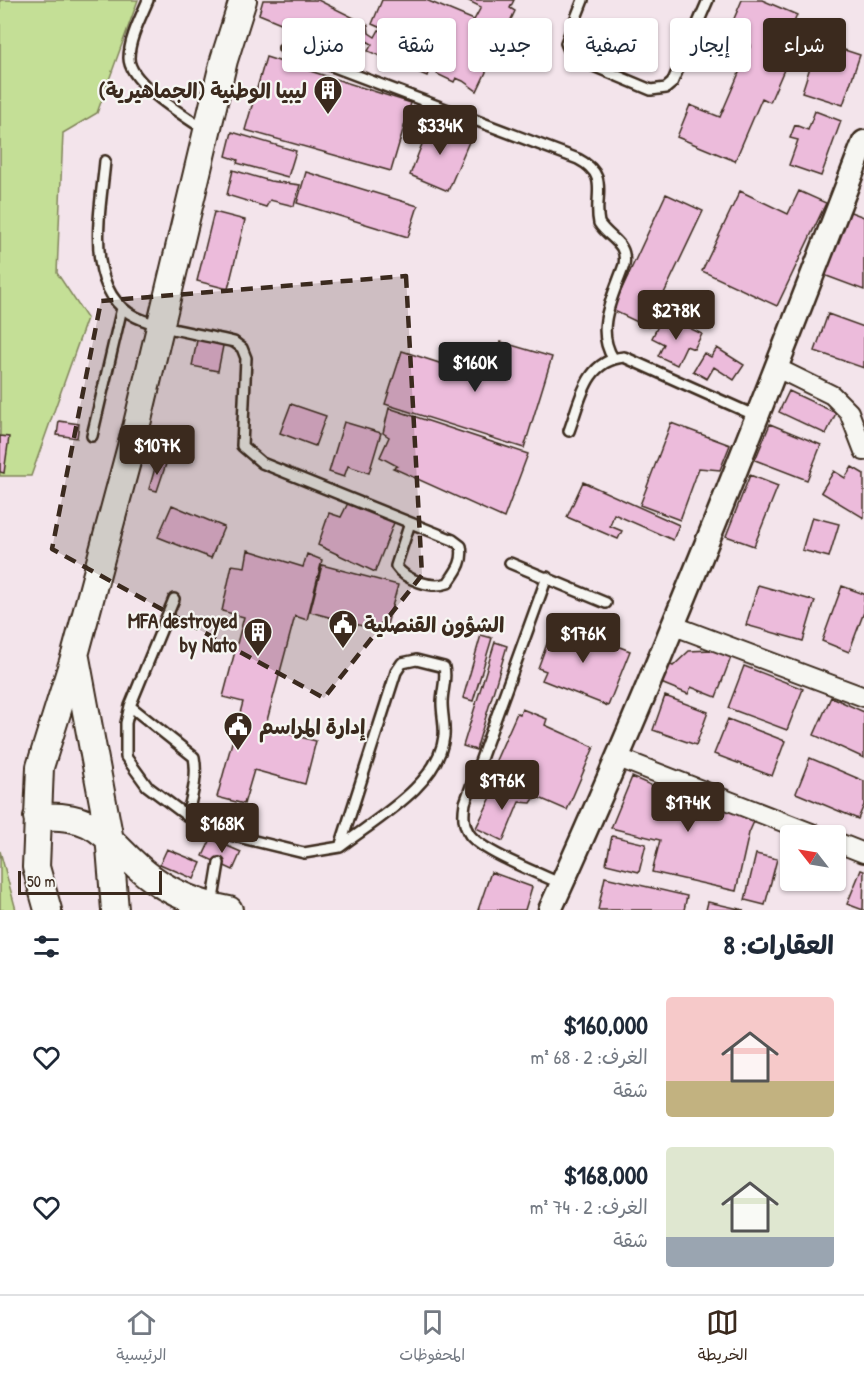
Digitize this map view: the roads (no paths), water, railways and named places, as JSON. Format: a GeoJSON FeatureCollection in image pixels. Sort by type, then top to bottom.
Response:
{"type":"FeatureCollection","features":[{"type":"Feature","properties":{"kind":"main road"},"geometry":{"type":"LineString","coordinates":[[48,910],[36,867],[40,767],[75,655],[161,324],[224,60],[243,0]]}},
{"type":"Feature","properties":{"kind":"main road"},"geometry":{"type":"LineString","coordinates":[[75,655],[109,835],[115,910]]}},
{"type":"Feature","properties":{"kind":"main road"},"geometry":{"type":"LineString","coordinates":[[37,817],[62,815],[75,818],[109,835],[133,863],[153,880],[178,894],[217,909]]}},
{"type":"Feature","properties":{"kind":"street"},"geometry":{"type":"LineString","coordinates":[[550,910],[619,758],[758,417],[864,142]]}},
{"type":"Feature","properties":{"kind":"street"},"geometry":{"type":"LineString","coordinates":[[777,369],[832,395],[844,406],[849,412],[864,451]]}},
{"type":"Feature","properties":{"kind":"street"},"geometry":{"type":"LineString","coordinates":[[672,625],[864,697]]}},
{"type":"Feature","properties":{"kind":"street"},"geometry":{"type":"LineString","coordinates":[[619,758],[791,825]]}},
{"type":"Feature","properties":{"kind":"street"},"geometry":{"type":"LineString","coordinates":[[846,846],[864,853]]}},
{"type":"Feature","properties":{"kind":"lane"},"geometry":{"type":"LineString","coordinates":[[148,0],[130,50],[131,69],[168,104],[207,132]]}},
{"type":"Feature","properties":{"kind":"lane"},"geometry":{"type":"LineString","coordinates":[[583,0],[566,43],[572,57],[651,90],[666,88],[672,83],[708,0]]}},
{"type":"Feature","properties":{"kind":"lane"},"geometry":{"type":"LineString","coordinates":[[348,72],[578,159],[590,168],[600,188],[599,223],[621,244],[625,254],[624,265],[603,330],[607,350],[613,358]]}},
{"type":"Feature","properties":{"kind":"lane"},"geometry":{"type":"LineString","coordinates":[[105,161],[98,251],[109,288],[122,308],[137,317],[234,342],[242,348],[246,358],[242,446],[248,454],[262,463],[410,523],[461,546],[461,563],[448,583],[431,585],[401,574],[396,566],[410,523]]}},
{"type":"Feature","properties":{"kind":"lane"},"geometry":{"type":"LineString","coordinates":[[92,436],[122,308]]}},
{"type":"Feature","properties":{"kind":"lane"},"geometry":{"type":"LineString","coordinates":[[569,431],[593,371],[602,363],[613,358],[636,360],[758,417]]}},
{"type":"Feature","properties":{"kind":"lane"},"geometry":{"type":"LineString","coordinates":[[510,563],[606,603]]}},
{"type":"Feature","properties":{"kind":"lane"},"geometry":{"type":"LineString","coordinates":[[547,577],[465,803],[464,820],[470,835],[483,846],[562,884]]}},
{"type":"Feature","properties":{"kind":"lane"},"geometry":{"type":"LineString","coordinates":[[174,599],[130,706],[126,723],[126,757],[147,786],[187,816],[230,835],[304,853],[340,847],[422,784],[439,756],[444,735],[442,696],[447,678],[444,667],[416,660],[402,663],[396,672],[340,847]]}},
{"type":"Feature","properties":{"kind":"lane"},"geometry":{"type":"LineString","coordinates":[[130,706],[194,757],[196,767],[194,789],[187,816]]}},
{"type":"Feature","properties":{"kind":"lane"},"geometry":{"type":"LineString","coordinates":[[225,845],[230,835]]}},
{"type":"Feature","properties":{"kind":"lane"},"geometry":{"type":"LineString","coordinates":[[217,909],[219,863]]}},
{"type":"Feature","properties":{"kind":"place","name":"ليبيا الوطنية (الجماهيرية)"},"geometry":{"type":"Point","coordinates":[328,116]}},
{"type":"Feature","properties":{"kind":"place","name":"الشؤون القنصلية"},"geometry":{"type":"Point","coordinates":[343,650]}},
{"type":"Feature","properties":{"kind":"place","name":"MFA destroyed by Nato"},"geometry":{"type":"Point","coordinates":[258,658]}},
{"type":"Feature","properties":{"kind":"place","name":"إدارة المراسم"},"geometry":{"type":"Point","coordinates":[238,752]}}]}
